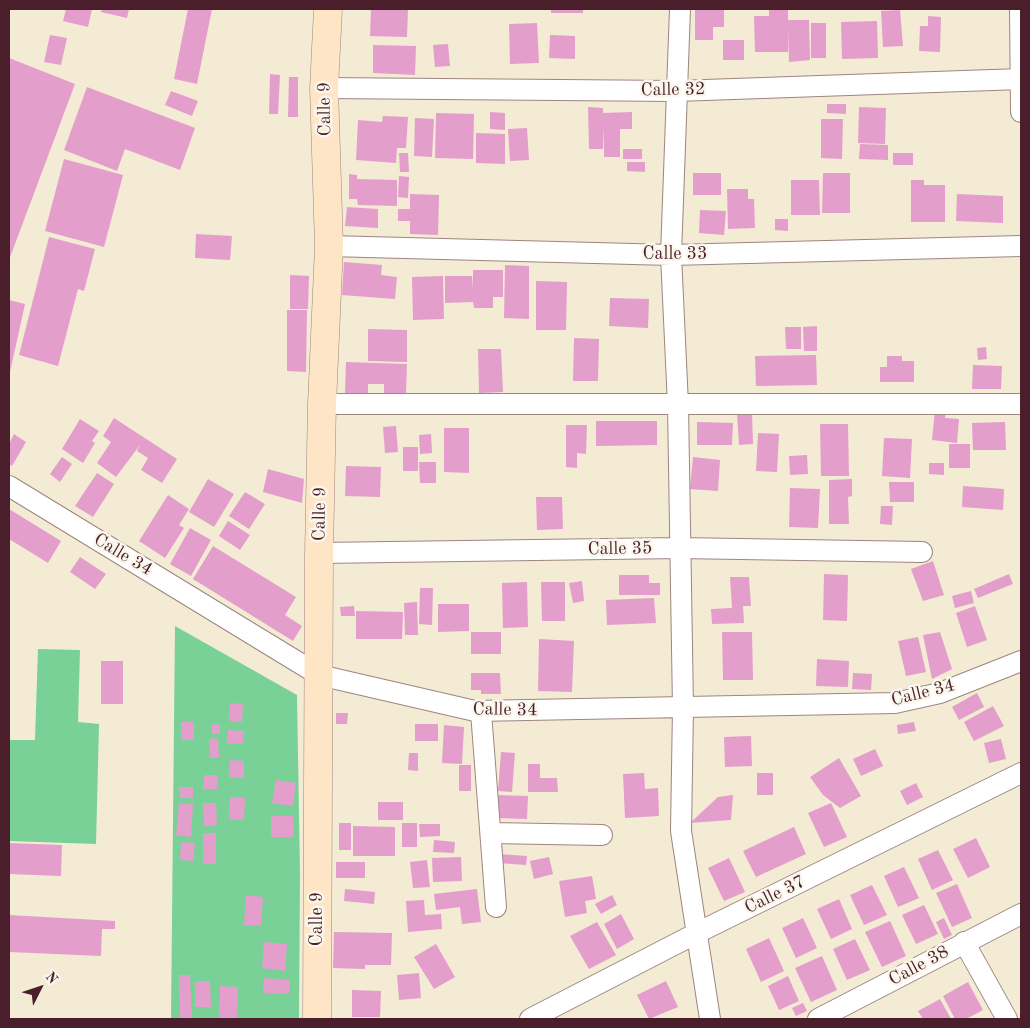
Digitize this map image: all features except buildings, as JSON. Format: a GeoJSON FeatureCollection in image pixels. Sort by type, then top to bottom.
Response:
{"type":"FeatureCollection","features":[{"type":"Feature","properties":{"kind":"street","name":"Calle 9"},"geometry":{"type":"LineString","coordinates":[[317,1019],[319,553],[328,246],[324,88],[328,9]]}},
{"type":"Feature","properties":{"kind":"street"},"geometry":{"type":"LineString","coordinates":[[680,9],[671,256],[678,405],[682,708],[680,831],[710,1019]]}},
{"type":"Feature","properties":{"kind":"street"},"geometry":{"type":"LineString","coordinates":[[1020,9],[1021,112]]}},
{"type":"Feature","properties":{"kind":"street","name":"Calle 32"},"geometry":{"type":"LineString","coordinates":[[324,88],[676,90],[1020,79]]}},
{"type":"Feature","properties":{"kind":"street","name":"Calle 33"},"geometry":{"type":"LineString","coordinates":[[328,246],[671,256],[1021,246]]}},
{"type":"Feature","properties":{"kind":"street"},"geometry":{"type":"LineString","coordinates":[[322,404],[1021,404]]}},
{"type":"Feature","properties":{"kind":"street","name":"Calle 34"},"geometry":{"type":"LineString","coordinates":[[9,486],[319,675],[481,712],[895,703],[940,693],[1020,668]]}},
{"type":"Feature","properties":{"kind":"street","name":"Calle 35"},"geometry":{"type":"LineString","coordinates":[[319,553],[679,548],[922,552]]}},
{"type":"Feature","properties":{"kind":"street"},"geometry":{"type":"LineString","coordinates":[[481,712],[496,906]]}},
{"type":"Feature","properties":{"kind":"street","name":"Calle 37"},"geometry":{"type":"LineString","coordinates":[[530,1019],[695,934],[1021,773]]}},
{"type":"Feature","properties":{"kind":"street"},"geometry":{"type":"LineString","coordinates":[[491,833],[602,835]]}},
{"type":"Feature","properties":{"kind":"street","name":"Calle 38"},"geometry":{"type":"LineString","coordinates":[[818,1019],[845,1013],[964,942],[1021,914]]}},
{"type":"Feature","properties":{"kind":"street"},"geometry":{"type":"LineString","coordinates":[[964,942],[1007,1019]]}},
{"type":"Feature","properties":{"kind":"green space"},"geometry":{"type":"Polygon","coordinates":[[[175,626],[297,695],[300,873],[299,1019],[171,1019],[175,626]]]}},
{"type":"Feature","properties":{"kind":"green space"},"geometry":{"type":"Polygon","coordinates":[[[38,649],[80,650],[78,722],[99,724],[96,844],[9,841],[9,740],[35,740],[38,649]]]}}]}
